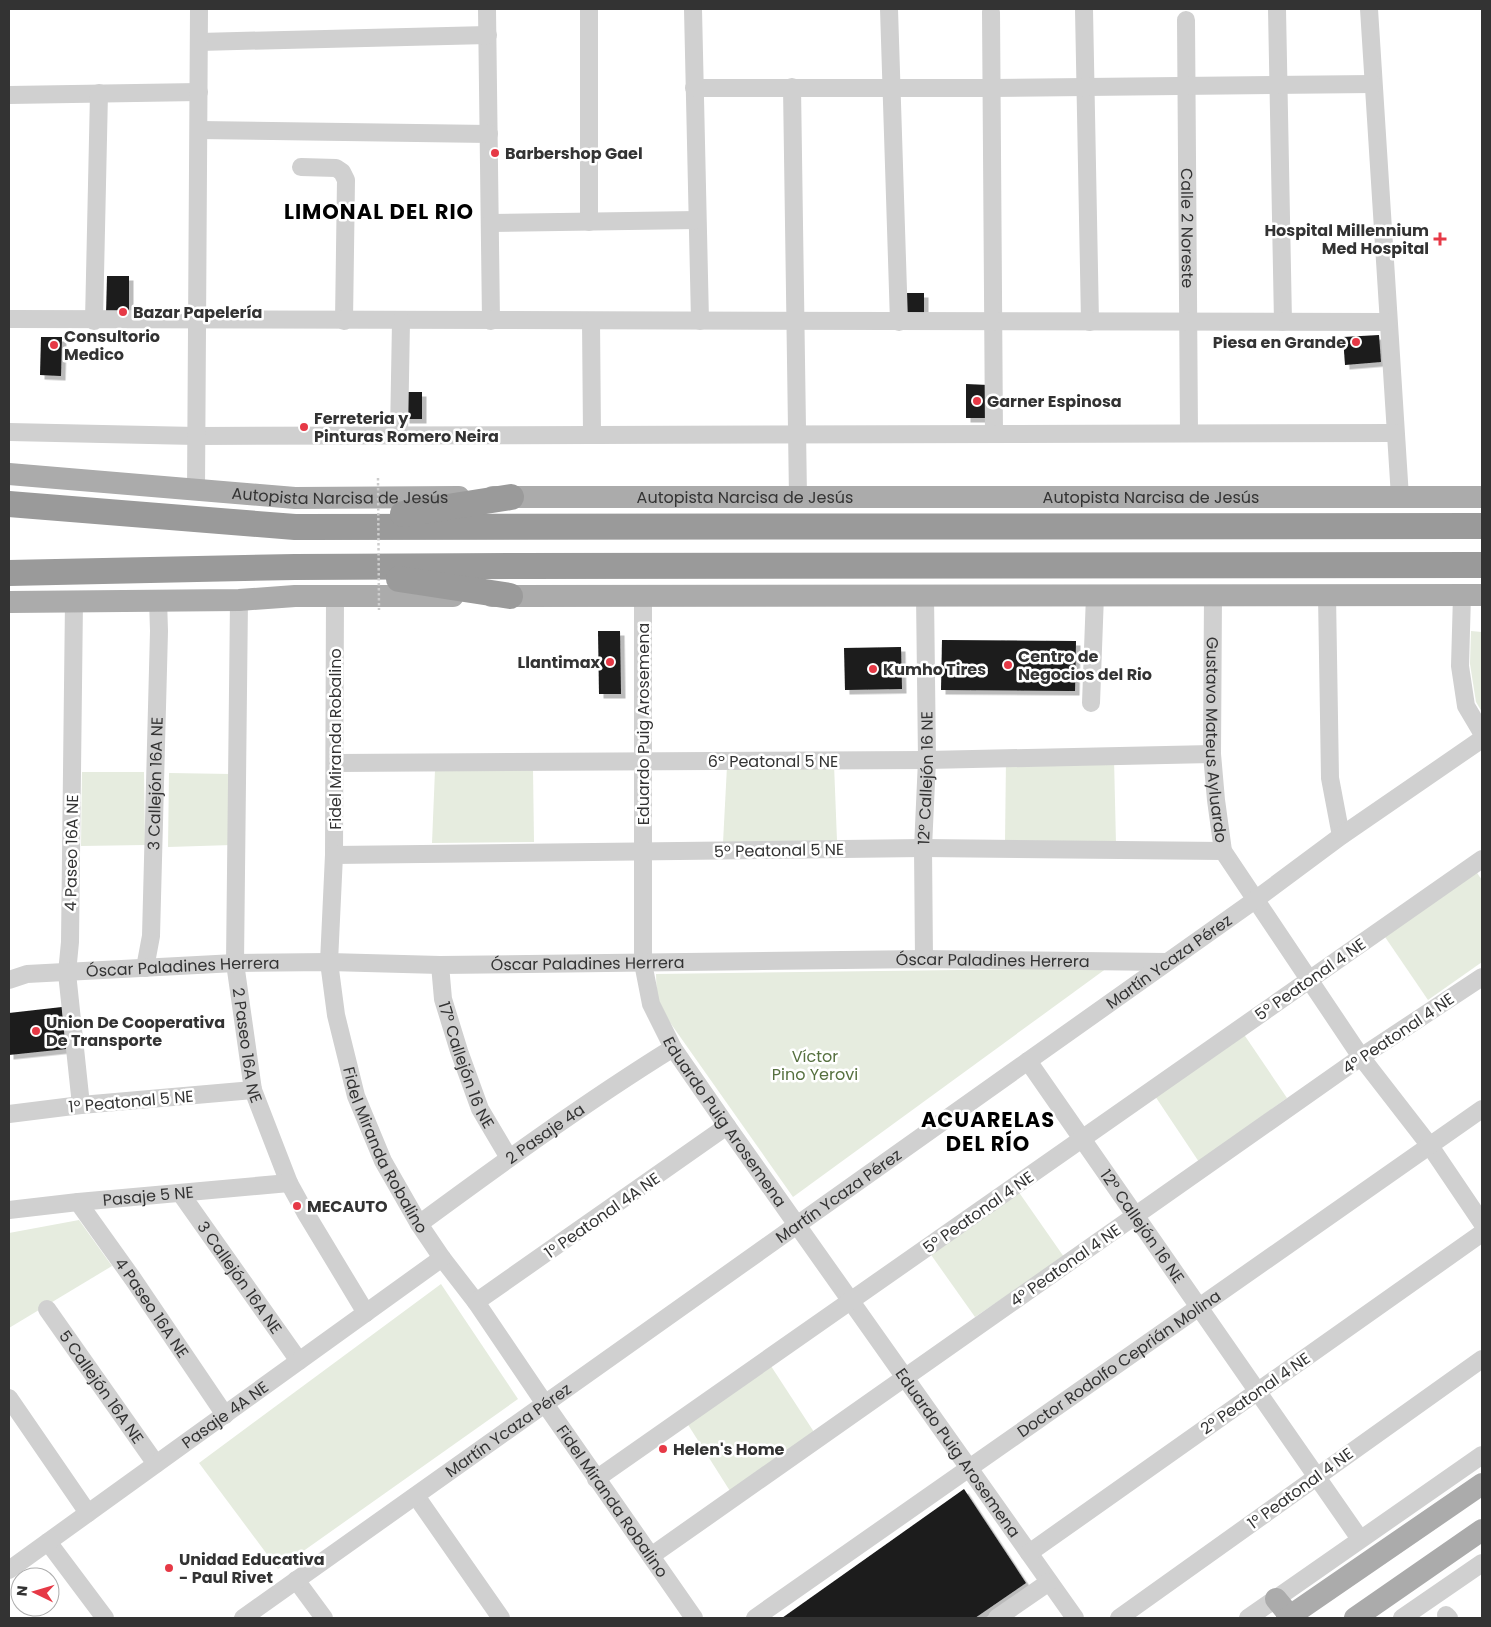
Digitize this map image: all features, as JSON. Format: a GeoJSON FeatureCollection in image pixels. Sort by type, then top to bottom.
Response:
{"type":"FeatureCollection","features":[{"type":"Feature","properties":{"kind":"highway"},"geometry":{"type":"LineString","coordinates":[[312,527],[511,497]]}},
{"type":"Feature","properties":{"kind":"highway","name":"Autopista Narcisa de Jesús"},"geometry":{"type":"LineString","coordinates":[[14,506],[295,527],[1482,526]]}},
{"type":"Feature","properties":{"kind":"highway"},"geometry":{"type":"LineString","coordinates":[[13,571],[312,567],[1482,566]]}},
{"type":"Feature","properties":{"kind":"highway"},"geometry":{"type":"LineString","coordinates":[[312,567],[510,596]]}},
{"type":"Feature","properties":{"kind":"main road","name":"Autopista Narcisa de Jesús"},"geometry":{"type":"LineString","coordinates":[[9,474],[295,498],[1482,497]]}},
{"type":"Feature","properties":{"kind":"main road"},"geometry":{"type":"LineString","coordinates":[[9,602],[158,599],[239,600],[295,596],[1472,595]]}},
{"type":"Feature","properties":{"kind":"main road"},"geometry":{"type":"LineString","coordinates":[[1284,1611],[1482,1484]]}},
{"type":"Feature","properties":{"kind":"main road"},"geometry":{"type":"LineString","coordinates":[[1355,1618],[1482,1530]]}},
{"type":"Feature","properties":{"kind":"street"},"geometry":{"type":"LineString","coordinates":[[196,490],[199,9]]}},
{"type":"Feature","properties":{"kind":"street"},"geometry":{"type":"LineString","coordinates":[[487,9],[490,321]]}},
{"type":"Feature","properties":{"kind":"street"},"geometry":{"type":"LineString","coordinates":[[589,9],[589,222]]}},
{"type":"Feature","properties":{"kind":"street"},"geometry":{"type":"LineString","coordinates":[[693,9],[700,321]]}},
{"type":"Feature","properties":{"kind":"street"},"geometry":{"type":"LineString","coordinates":[[889,9],[898,322]]}},
{"type":"Feature","properties":{"kind":"street"},"geometry":{"type":"LineString","coordinates":[[1084,9],[1090,322]]}},
{"type":"Feature","properties":{"kind":"street"},"geometry":{"type":"LineString","coordinates":[[1277,9],[1283,322]]}},
{"type":"Feature","properties":{"kind":"street"},"geometry":{"type":"LineString","coordinates":[[1369,9],[1400,497]]}},
{"type":"Feature","properties":{"kind":"street"},"geometry":{"type":"LineString","coordinates":[[991,12],[994,434]]}},
{"type":"Feature","properties":{"kind":"street","name":"Calle 2 Noreste"},"geometry":{"type":"LineString","coordinates":[[1186,20],[1189,434]]}},
{"type":"Feature","properties":{"kind":"street"},"geometry":{"type":"LineString","coordinates":[[199,42],[488,35]]}},
{"type":"Feature","properties":{"kind":"street"},"geometry":{"type":"LineString","coordinates":[[694,88],[991,88],[1373,84]]}},
{"type":"Feature","properties":{"kind":"street"},"geometry":{"type":"LineString","coordinates":[[792,88],[798,497]]}},
{"type":"Feature","properties":{"kind":"street"},"geometry":{"type":"LineString","coordinates":[[9,95],[199,92]]}},
{"type":"Feature","properties":{"kind":"street"},"geometry":{"type":"LineString","coordinates":[[94,320],[99,93]]}},
{"type":"Feature","properties":{"kind":"street"},"geometry":{"type":"LineString","coordinates":[[198,130],[489,134]]}},
{"type":"Feature","properties":{"kind":"street"},"geometry":{"type":"LineString","coordinates":[[301,167],[336,168],[342,172],[346,180],[344,321]]}},
{"type":"Feature","properties":{"kind":"street"},"geometry":{"type":"LineString","coordinates":[[490,223],[698,220]]}},
{"type":"Feature","properties":{"kind":"street"},"geometry":{"type":"LineString","coordinates":[[9,319],[1388,322]]}},
{"type":"Feature","properties":{"kind":"street"},"geometry":{"type":"LineString","coordinates":[[399,435],[401,321]]}},
{"type":"Feature","properties":{"kind":"street"},"geometry":{"type":"LineString","coordinates":[[591,321],[592,435]]}},
{"type":"Feature","properties":{"kind":"street"},"geometry":{"type":"LineString","coordinates":[[9,432],[196,436],[1395,433]]}},
{"type":"Feature","properties":{"kind":"street","name":"Eduardo Puig Arosemena"},"geometry":{"type":"LineString","coordinates":[[643,595],[643,964],[651,1004],[673,1048],[1075,1618]]}},
{"type":"Feature","properties":{"kind":"street","name":"12° Callejón 16 NE"},"geometry":{"type":"LineString","coordinates":[[924,959],[925,595]]}},
{"type":"Feature","properties":{"kind":"street"},"geometry":{"type":"LineString","coordinates":[[1091,703],[1095,595]]}},
{"type":"Feature","properties":{"kind":"street","name":"Gustavo Mateus Ayluardo"},"geometry":{"type":"LineString","coordinates":[[1213,595],[1212,754],[1223,851],[1361,1057],[1430,1146],[1482,1223]]}},
{"type":"Feature","properties":{"kind":"street"},"geometry":{"type":"LineString","coordinates":[[1327,595],[1330,778],[1341,836]]}},
{"type":"Feature","properties":{"kind":"street"},"geometry":{"type":"LineString","coordinates":[[1472,595],[1460,666],[1466,706],[1482,733]]}},
{"type":"Feature","properties":{"kind":"street","name":"Fidel Miranda Robalino"},"geometry":{"type":"LineString","coordinates":[[335,596],[334,855],[329,962],[336,1015],[356,1096],[383,1161],[419,1224],[476,1302],[694,1618]]}},
{"type":"Feature","properties":{"kind":"street","name":"3 Callejón 16A NE"},"geometry":{"type":"LineString","coordinates":[[145,968],[151,936],[159,631],[158,599]]}},
{"type":"Feature","properties":{"kind":"street","name":"2 Paseo 16A NE"},"geometry":{"type":"LineString","coordinates":[[239,600],[236,963],[253,1090],[289,1183],[366,1313]]}},
{"type":"Feature","properties":{"kind":"street","name":"4 Paseo 16A NE"},"geometry":{"type":"LineString","coordinates":[[74,601],[70,942],[67,973],[81,1105]]}},
{"type":"Feature","properties":{"kind":"street","name":"Martín Ycaza Pérez"},"geometry":{"type":"LineString","coordinates":[[243,1618],[1168,962],[1341,836],[1482,739]]}},
{"type":"Feature","properties":{"kind":"street","name":"6º Peatonal 5 NE"},"geometry":{"type":"LineString","coordinates":[[335,763],[926,760],[1212,754]]}},
{"type":"Feature","properties":{"kind":"street","name":"5º Peatonal 5 NE"},"geometry":{"type":"LineString","coordinates":[[334,855],[923,848],[1223,851]]}},
{"type":"Feature","properties":{"kind":"street","name":"5º Peatonal 4 NE"},"geometry":{"type":"LineString","coordinates":[[596,1478],[1482,859]]}},
{"type":"Feature","properties":{"kind":"street","name":"Óscar Paladines Herrera"},"geometry":{"type":"LineString","coordinates":[[9,980],[27,974],[236,963],[643,964],[924,959],[1168,962]]}},
{"type":"Feature","properties":{"kind":"street","name":"17° Callejón 16 NE"},"geometry":{"type":"LineString","coordinates":[[440,965],[443,999],[459,1051],[480,1109],[509,1158]]}},
{"type":"Feature","properties":{"kind":"street"},"geometry":{"type":"LineString","coordinates":[[9,972],[27,974]]}},
{"type":"Feature","properties":{"kind":"street","name":"4º Peatonal 4 NE"},"geometry":{"type":"LineString","coordinates":[[650,1556],[1361,1057],[1482,977]]}},
{"type":"Feature","properties":{"kind":"street","name":"2 Pasaje 4a"},"geometry":{"type":"LineString","coordinates":[[419,1224],[509,1158],[632,1073],[673,1048]]}},
{"type":"Feature","properties":{"kind":"street","name":"12° Callejón 16 NE"},"geometry":{"type":"LineString","coordinates":[[1028,1061],[1360,1539]]}},
{"type":"Feature","properties":{"kind":"street","name":"1º Peatonal 5 NE"},"geometry":{"type":"LineString","coordinates":[[9,1114],[81,1105],[253,1090]]}},
{"type":"Feature","properties":{"kind":"street","name":"Doctor Rodolfo Ceprián Molina"},"geometry":{"type":"LineString","coordinates":[[755,1618],[1482,1109]]}},
{"type":"Feature","properties":{"kind":"street","name":"1º Peatonal 4A NE"},"geometry":{"type":"LineString","coordinates":[[476,1302],[728,1126]]}},
{"type":"Feature","properties":{"kind":"street","name":"Pasaje 5 NE"},"geometry":{"type":"LineString","coordinates":[[9,1210],[289,1183]]}},
{"type":"Feature","properties":{"kind":"street","name":"3 Callejón 16A NE"},"geometry":{"type":"LineString","coordinates":[[181,1194],[299,1361]]}},
{"type":"Feature","properties":{"kind":"street","name":"4 Paseo 16A NE"},"geometry":{"type":"LineString","coordinates":[[78,1202],[133,1279],[225,1415]]}},
{"type":"Feature","properties":{"kind":"street","name":"2º Peatonal 4 NE"},"geometry":{"type":"LineString","coordinates":[[1029,1553],[1482,1233]]}},
{"type":"Feature","properties":{"kind":"street","name":"Pasaje 4A NE"},"geometry":{"type":"LineString","coordinates":[[11,1562],[48,1542],[442,1258]]}},
{"type":"Feature","properties":{"kind":"street","name":"5 Callejón 16A NE"},"geometry":{"type":"LineString","coordinates":[[47,1309],[156,1464]]}},
{"type":"Feature","properties":{"kind":"street","name":"1º Peatonal 4 NE"},"geometry":{"type":"LineString","coordinates":[[1119,1618],[1482,1359]]}},
{"type":"Feature","properties":{"kind":"street"},"geometry":{"type":"LineString","coordinates":[[9,1398],[88,1513]]}},
{"type":"Feature","properties":{"kind":"street"},"geometry":{"type":"LineString","coordinates":[[1248,1618],[1284,1611],[1360,1539],[1482,1455]]}},
{"type":"Feature","properties":{"kind":"street"},"geometry":{"type":"LineString","coordinates":[[416,1496],[501,1618]]}},
{"type":"Feature","properties":{"kind":"street"},"geometry":{"type":"LineString","coordinates":[[48,1542],[105,1618]]}},
{"type":"Feature","properties":{"kind":"street"},"geometry":{"type":"LineString","coordinates":[[1402,1618],[1482,1563]]}},
{"type":"Feature","properties":{"kind":"street"},"geometry":{"type":"LineString","coordinates":[[296,1580],[324,1618]]}},
{"type":"Feature","properties":{"kind":"street"},"geometry":{"type":"LineString","coordinates":[[997,1618],[1049,1582]]}},
{"type":"Feature","properties":{"kind":"path"},"geometry":{"type":"LineString","coordinates":[[378,478],[379,610]]}},
{"type":"Feature","properties":{"kind":"green space"},"geometry":{"type":"Polygon","coordinates":[[[1471,631],[1482,632],[1482,712],[1476,702],[1470,664],[1471,631]]]}},
{"type":"Feature","properties":{"kind":"green space"},"geometry":{"type":"Polygon","coordinates":[[[1114,758],[1116,844],[1005,843],[1006,759],[1114,758]]]}},
{"type":"Feature","properties":{"kind":"green space"},"geometry":{"type":"Polygon","coordinates":[[[834,764],[837,841],[723,843],[727,766],[834,764]]]}},
{"type":"Feature","properties":{"kind":"green space"},"geometry":{"type":"Polygon","coordinates":[[[533,769],[534,842],[432,843],[435,770],[533,769]]]}},
{"type":"Feature","properties":{"kind":"green space"},"geometry":{"type":"Polygon","coordinates":[[[82,772],[144,772],[145,845],[81,846],[82,772]]]}},
{"type":"Feature","properties":{"kind":"green space"},"geometry":{"type":"Polygon","coordinates":[[[169,773],[232,774],[232,845],[168,847],[169,773]]]}},
{"type":"Feature","properties":{"kind":"green space"},"geometry":{"type":"Polygon","coordinates":[[[1475,870],[1482,880],[1482,962],[1428,1000],[1383,934],[1475,870]]]}},
{"type":"Feature","properties":{"kind":"green space","name":"Víctor Pino Yerovi"},"geometry":{"type":"Polygon","coordinates":[[[1107,968],[793,1197],[657,1004],[656,974],[1107,968]]]}},
{"type":"Feature","properties":{"kind":"green space"},"geometry":{"type":"Polygon","coordinates":[[[1243,1033],[1287,1098],[1199,1162],[1155,1096],[1243,1033]]]}},
{"type":"Feature","properties":{"kind":"green space"},"geometry":{"type":"Polygon","coordinates":[[[1018,1191],[1064,1257],[975,1317],[929,1252],[1018,1191]]]}},
{"type":"Feature","properties":{"kind":"green space"},"geometry":{"type":"Polygon","coordinates":[[[79,1220],[112,1266],[9,1328],[9,1233],[79,1220]]]}},
{"type":"Feature","properties":{"kind":"green space"},"geometry":{"type":"Polygon","coordinates":[[[441,1284],[518,1399],[278,1569],[199,1463],[441,1284]]]}},
{"type":"Feature","properties":{"kind":"green space"},"geometry":{"type":"Polygon","coordinates":[[[769,1363],[814,1432],[730,1491],[685,1420],[769,1363]]]}},
{"type":"Feature","properties":{"kind":"building"},"geometry":{"type":"Polygon","coordinates":[[[107,276],[129,276],[129,316],[106,315],[107,276]]]}},
{"type":"Feature","properties":{"kind":"building"},"geometry":{"type":"Polygon","coordinates":[[[905,293],[924,293],[924,313],[905,313],[905,293]]]}},
{"type":"Feature","properties":{"kind":"building"},"geometry":{"type":"Polygon","coordinates":[[[1379,335],[1381,362],[1345,365],[1343,337],[1379,335]]]}},
{"type":"Feature","properties":{"kind":"building"},"geometry":{"type":"Polygon","coordinates":[[[41,337],[62,337],[61,376],[40,375],[41,337]]]}},
{"type":"Feature","properties":{"kind":"building","name":"Garner Espinosa"},"geometry":{"type":"Polygon","coordinates":[[[966,384],[988,385],[988,418],[966,418],[966,384]]]}},
{"type":"Feature","properties":{"kind":"building"},"geometry":{"type":"Polygon","coordinates":[[[405,392],[422,392],[422,419],[405,419],[405,392]]]}},
{"type":"Feature","properties":{"kind":"building","name":"Llantimax"},"geometry":{"type":"Polygon","coordinates":[[[598,631],[620,631],[621,694],[599,694],[598,631]]]}},
{"type":"Feature","properties":{"kind":"building","name":"Centro de Negocios del Rio"},"geometry":{"type":"Polygon","coordinates":[[[942,640],[1076,641],[1075,691],[941,690],[942,640]]]}},
{"type":"Feature","properties":{"kind":"building","name":"Kumho Tires"},"geometry":{"type":"Polygon","coordinates":[[[901,647],[902,689],[845,690],[844,648],[901,647]]]}},
{"type":"Feature","properties":{"kind":"building","name":"Union De Cooperativa De Transporte"},"geometry":{"type":"Polygon","coordinates":[[[62,1007],[66,1049],[9,1055],[9,1013],[62,1007]]]}},
{"type":"Feature","properties":{"kind":"building"},"geometry":{"type":"Polygon","coordinates":[[[964,1489],[1026,1583],[975,1618],[782,1618],[964,1489]]]}},
{"type":"Feature","properties":{"kind":"place","name":"Barbershop Gael"},"geometry":{"type":"Point","coordinates":[495,153]}},
{"type":"Feature","properties":{"kind":"place","name":"Hospital Millennium Med Hospital"},"geometry":{"type":"Point","coordinates":[1440,239]}},
{"type":"Feature","properties":{"kind":"place","name":"Bazar Papelería"},"geometry":{"type":"Point","coordinates":[123,312]}},
{"type":"Feature","properties":{"kind":"place","name":"Piesa en Grande"},"geometry":{"type":"Point","coordinates":[1356,342]}},
{"type":"Feature","properties":{"kind":"place","name":"Consultorio Medico"},"geometry":{"type":"Point","coordinates":[54,345]}},
{"type":"Feature","properties":{"kind":"place","name":"Garner Espinosa"},"geometry":{"type":"Point","coordinates":[977,401]}},
{"type":"Feature","properties":{"kind":"place","name":"Ferreteria y Pinturas Romero Neira"},"geometry":{"type":"Point","coordinates":[304,427]}},
{"type":"Feature","properties":{"kind":"place","name":"Llantimax"},"geometry":{"type":"Point","coordinates":[610,662]}},
{"type":"Feature","properties":{"kind":"place","name":"Centro de Negocios del Rio"},"geometry":{"type":"Point","coordinates":[1008,665]}},
{"type":"Feature","properties":{"kind":"place","name":"Kumho Tires"},"geometry":{"type":"Point","coordinates":[873,669]}},
{"type":"Feature","properties":{"kind":"place","name":"Union De Cooperativa De Transporte"},"geometry":{"type":"Point","coordinates":[36,1031]}},
{"type":"Feature","properties":{"kind":"place","name":"MECAUTO"},"geometry":{"type":"Point","coordinates":[297,1206]}},
{"type":"Feature","properties":{"kind":"place","name":"Helen's Home"},"geometry":{"type":"Point","coordinates":[663,1449]}},
{"type":"Feature","properties":{"kind":"place","name":"Unidad Educativa - Paul Rivet"},"geometry":{"type":"Point","coordinates":[169,1568]}},
{"type":"Feature","properties":{"kind":"district","name":"LIMONAL DEL RIO"},"geometry":{"type":"Point","coordinates":[379,212]}},
{"type":"Feature","properties":{"kind":"district","name":"ACUARELAS DEL RÍO"},"geometry":{"type":"Point","coordinates":[988,1132]}}]}
